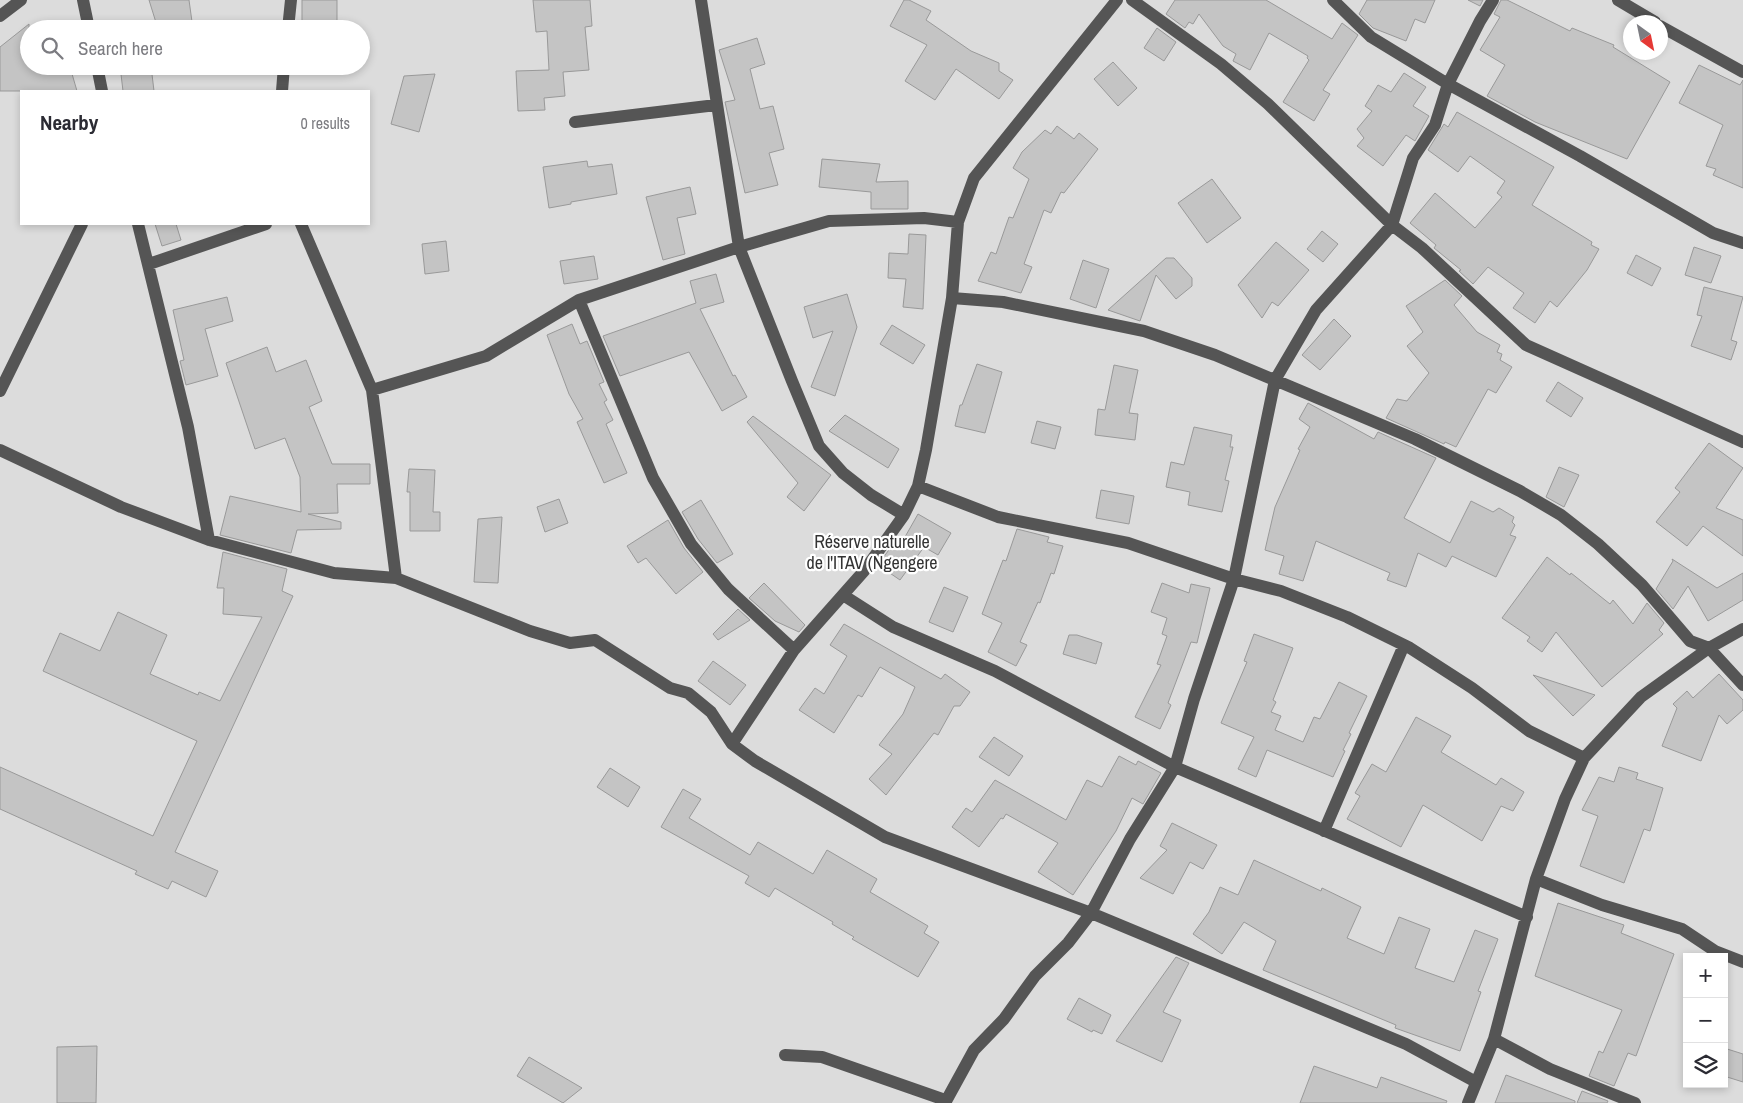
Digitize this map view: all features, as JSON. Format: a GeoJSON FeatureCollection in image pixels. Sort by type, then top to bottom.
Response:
{"type":"FeatureCollection","features":[{"type":"Feature","properties":{"kind":"street"},"geometry":{"type":"LineString","coordinates":[[0,16],[22,0]]}},
{"type":"Feature","properties":{"kind":"street"},"geometry":{"type":"LineString","coordinates":[[83,0],[87,20]]}},
{"type":"Feature","properties":{"kind":"street"},"geometry":{"type":"LineString","coordinates":[[289,20],[291,0]]}},
{"type":"Feature","properties":{"kind":"street"},"geometry":{"type":"LineString","coordinates":[[701,0],[739,247],[819,446],[842,473],[871,495],[904,516]]}},
{"type":"Feature","properties":{"kind":"street"},"geometry":{"type":"LineString","coordinates":[[732,744],[794,650],[843,596],[904,516],[918,486],[937,394],[952,298],[958,222],[974,178],[1117,0]]}},
{"type":"Feature","properties":{"kind":"street"},"geometry":{"type":"LineString","coordinates":[[1132,0],[1221,64],[1268,104],[1392,224],[1422,248],[1526,345],[1743,442]]}},
{"type":"Feature","properties":{"kind":"street"},"geometry":{"type":"LineString","coordinates":[[1334,0],[1371,37],[1448,84],[1580,156],[1713,233],[1743,243]]}},
{"type":"Feature","properties":{"kind":"street"},"geometry":{"type":"LineString","coordinates":[[785,1055],[822,1057],[945,1101],[974,1050],[1004,1019],[1035,976],[1068,943],[1091,913],[1130,839],[1175,767],[1194,699],[1234,579],[1275,380],[1316,310],[1392,224],[1413,158],[1435,125],[1448,84],[1480,21],[1493,0]]}},
{"type":"Feature","properties":{"kind":"street"},"geometry":{"type":"LineString","coordinates":[[1618,0],[1643,15]]}},
{"type":"Feature","properties":{"kind":"street"},"geometry":{"type":"LineString","coordinates":[[1668,30],[1743,72]]}},
{"type":"Feature","properties":{"kind":"street"},"geometry":{"type":"LineString","coordinates":[[99,75],[102,90]]}},
{"type":"Feature","properties":{"kind":"street"},"geometry":{"type":"LineString","coordinates":[[282,90],[283,75]]}},
{"type":"Feature","properties":{"kind":"street"},"geometry":{"type":"LineString","coordinates":[[575,122],[716,105]]}},
{"type":"Feature","properties":{"kind":"street"},"geometry":{"type":"LineString","coordinates":[[372,390],[486,356],[579,300],[739,247],[829,221],[924,218],[958,222]]}},
{"type":"Feature","properties":{"kind":"street"},"geometry":{"type":"LineString","coordinates":[[0,392],[82,225]]}},
{"type":"Feature","properties":{"kind":"street"},"geometry":{"type":"LineString","coordinates":[[138,225],[188,427],[209,540]]}},
{"type":"Feature","properties":{"kind":"street"},"geometry":{"type":"LineString","coordinates":[[149,264],[263,225]]}},
{"type":"Feature","properties":{"kind":"street"},"geometry":{"type":"LineString","coordinates":[[301,225],[372,390],[396,578]]}},
{"type":"Feature","properties":{"kind":"street"},"geometry":{"type":"LineString","coordinates":[[952,298],[1003,302],[1144,331],[1215,355],[1415,439],[1520,491],[1561,515],[1598,544],[1642,585],[1690,641],[1709,648],[1743,685]]}},
{"type":"Feature","properties":{"kind":"street"},"geometry":{"type":"LineString","coordinates":[[579,300],[654,478],[691,544],[728,589],[794,650]]}},
{"type":"Feature","properties":{"kind":"street"},"geometry":{"type":"LineString","coordinates":[[0,450],[121,507],[209,540],[334,573],[396,578],[570,643],[595,640],[670,688],[688,693],[711,712],[732,744],[755,761],[885,837],[1091,913],[1406,1044],[1476,1082]]}},
{"type":"Feature","properties":{"kind":"street"},"geometry":{"type":"LineString","coordinates":[[918,486],[998,517],[1128,543],[1234,579],[1281,591],[1347,617],[1404,645],[1472,688],[1529,731],[1584,758]]}},
{"type":"Feature","properties":{"kind":"street"},"geometry":{"type":"LineString","coordinates":[[843,596],[893,627],[995,671],[1175,767],[1527,917]]}},
{"type":"Feature","properties":{"kind":"street"},"geometry":{"type":"LineString","coordinates":[[1468,1103],[1494,1039],[1536,879],[1565,800],[1584,758],[1641,697],[1709,648],[1743,629]]}},
{"type":"Feature","properties":{"kind":"street"},"geometry":{"type":"LineString","coordinates":[[1324,831],[1404,645]]}},
{"type":"Feature","properties":{"kind":"street"},"geometry":{"type":"LineString","coordinates":[[1536,879],[1602,905],[1682,929],[1715,951],[1743,962]]}},
{"type":"Feature","properties":{"kind":"street"},"geometry":{"type":"LineString","coordinates":[[1494,1039],[1550,1069],[1635,1103]]}},
{"type":"Feature","properties":{"kind":"green space","name":"Réserve naturelle de l'ITAV (Ngengere"},"geometry":{"type":"Polygon","coordinates":[[[0,0],[1743,0],[1743,1103],[0,1103],[0,0]]]}},
{"type":"Feature","properties":{"kind":"building"},"geometry":{"type":"Polygon","coordinates":[[[149,0],[189,0],[192,20],[155,20],[149,0]]]}},
{"type":"Feature","properties":{"kind":"building"},"geometry":{"type":"Polygon","coordinates":[[[302,0],[337,0],[337,20],[302,20],[302,0]]]}},
{"type":"Feature","properties":{"kind":"building"},"geometry":{"type":"Polygon","coordinates":[[[533,0],[590,0],[592,26],[585,27],[589,70],[563,72],[565,96],[544,98],[545,110],[518,111],[516,71],[549,70],[547,31],[536,32],[533,0]]]}},
{"type":"Feature","properties":{"kind":"building"},"geometry":{"type":"Polygon","coordinates":[[[904,0],[909,0],[931,11],[926,20],[971,51],[999,63],[999,71],[1013,80],[999,99],[956,69],[935,100],[905,81],[927,45],[890,26],[904,0]]]}},
{"type":"Feature","properties":{"kind":"building"},"geometry":{"type":"Polygon","coordinates":[[[1175,0],[1266,0],[1332,39],[1342,23],[1358,35],[1323,90],[1330,94],[1314,121],[1283,102],[1309,60],[1308,56],[1269,33],[1250,70],[1233,61],[1236,54],[1223,46],[1199,14],[1193,24],[1189,22],[1185,28],[1166,14],[1175,0]]]}},
{"type":"Feature","properties":{"kind":"building"},"geometry":{"type":"Polygon","coordinates":[[[1367,0],[1435,0],[1425,23],[1415,19],[1406,41],[1373,28],[1359,14],[1367,0]]]}},
{"type":"Feature","properties":{"kind":"building"},"geometry":{"type":"Polygon","coordinates":[[[1468,0],[1483,0],[1480,6],[1468,0]]]}},
{"type":"Feature","properties":{"kind":"building"},"geometry":{"type":"Polygon","coordinates":[[[1501,0],[1507,0],[1570,31],[1572,28],[1614,45],[1613,47],[1623,53],[1623,60],[1634,60],[1670,82],[1627,159],[1535,122],[1487,96],[1505,65],[1480,50],[1500,17],[1494,14],[1501,0]]]}},
{"type":"Feature","properties":{"kind":"building"},"geometry":{"type":"Polygon","coordinates":[[[1157,28],[1176,42],[1164,61],[1144,48],[1157,28]]]}},
{"type":"Feature","properties":{"kind":"building"},"geometry":{"type":"Polygon","coordinates":[[[20,31],[20,75],[72,75],[77,90],[0,91],[0,47],[20,31]]]}},
{"type":"Feature","properties":{"kind":"building"},"geometry":{"type":"Polygon","coordinates":[[[757,38],[765,64],[750,69],[760,109],[773,106],[784,149],[769,153],[778,185],[745,193],[725,102],[735,100],[719,50],[757,38]]]}},
{"type":"Feature","properties":{"kind":"building"},"geometry":{"type":"Polygon","coordinates":[[[1113,62],[1137,88],[1118,106],[1094,79],[1113,62]]]}},
{"type":"Feature","properties":{"kind":"building"},"geometry":{"type":"Polygon","coordinates":[[[1699,65],[1740,85],[1743,80],[1743,188],[1713,175],[1716,169],[1706,166],[1723,125],[1679,103],[1699,65]]]}},
{"type":"Feature","properties":{"kind":"building"},"geometry":{"type":"Polygon","coordinates":[[[1404,73],[1426,87],[1413,106],[1429,116],[1415,141],[1406,135],[1383,166],[1357,146],[1364,138],[1357,129],[1372,111],[1365,106],[1378,85],[1391,92],[1404,73]]]}},
{"type":"Feature","properties":{"kind":"building"},"geometry":{"type":"Polygon","coordinates":[[[435,74],[419,132],[391,124],[404,76],[435,74]]]}},
{"type":"Feature","properties":{"kind":"building"},"geometry":{"type":"Polygon","coordinates":[[[121,75],[152,75],[154,90],[123,90],[121,75]]]}},
{"type":"Feature","properties":{"kind":"building"},"geometry":{"type":"Polygon","coordinates":[[[1457,112],[1554,167],[1532,205],[1592,242],[1591,245],[1599,249],[1587,270],[1557,307],[1550,301],[1535,323],[1513,308],[1524,293],[1488,267],[1473,284],[1459,271],[1461,270],[1434,248],[1436,245],[1410,223],[1435,193],[1475,228],[1502,197],[1497,193],[1505,181],[1470,156],[1458,172],[1428,150],[1444,124],[1448,127],[1457,112]]]}},
{"type":"Feature","properties":{"kind":"building"},"geometry":{"type":"Polygon","coordinates":[[[1057,126],[1074,139],[1079,133],[1098,149],[1064,193],[1061,192],[1051,213],[1044,210],[1024,264],[1032,267],[1021,293],[978,281],[991,252],[996,254],[1009,217],[1013,218],[1029,179],[1013,168],[1022,152],[1045,130],[1051,134],[1057,126]]]}},
{"type":"Feature","properties":{"kind":"building"},"geometry":{"type":"Polygon","coordinates":[[[822,159],[880,164],[876,182],[908,181],[908,209],[871,209],[871,192],[819,187],[822,159]]]}},
{"type":"Feature","properties":{"kind":"building"},"geometry":{"type":"Polygon","coordinates":[[[587,161],[588,167],[612,164],[617,194],[549,208],[543,167],[587,161]]]}},
{"type":"Feature","properties":{"kind":"building"},"geometry":{"type":"Polygon","coordinates":[[[1212,179],[1241,218],[1207,243],[1178,203],[1212,179]]]}},
{"type":"Feature","properties":{"kind":"building"},"geometry":{"type":"Polygon","coordinates":[[[690,187],[696,214],[677,218],[685,254],[663,260],[646,197],[690,187]]]}},
{"type":"Feature","properties":{"kind":"building"},"geometry":{"type":"Polygon","coordinates":[[[155,225],[176,225],[181,240],[162,246],[155,225]]]}},
{"type":"Feature","properties":{"kind":"building"},"geometry":{"type":"Polygon","coordinates":[[[1322,231],[1338,244],[1323,262],[1307,249],[1322,231]]]}},
{"type":"Feature","properties":{"kind":"building"},"geometry":{"type":"Polygon","coordinates":[[[909,234],[926,235],[923,309],[903,307],[906,279],[888,278],[889,253],[908,254],[909,234]]]}},
{"type":"Feature","properties":{"kind":"building"},"geometry":{"type":"Polygon","coordinates":[[[446,241],[449,271],[425,274],[422,244],[446,241]]]}},
{"type":"Feature","properties":{"kind":"building"},"geometry":{"type":"Polygon","coordinates":[[[1276,242],[1309,270],[1278,306],[1272,302],[1262,318],[1238,285],[1276,242]]]}},
{"type":"Feature","properties":{"kind":"building"},"geometry":{"type":"Polygon","coordinates":[[[1694,247],[1721,256],[1711,283],[1685,275],[1694,247]]]}},
{"type":"Feature","properties":{"kind":"building"},"geometry":{"type":"Polygon","coordinates":[[[1636,255],[1661,268],[1652,286],[1627,273],[1636,255]]]}},
{"type":"Feature","properties":{"kind":"building"},"geometry":{"type":"Polygon","coordinates":[[[594,256],[598,279],[564,284],[560,261],[594,256]]]}},
{"type":"Feature","properties":{"kind":"building"},"geometry":{"type":"Polygon","coordinates":[[[1166,258],[1174,258],[1192,278],[1192,286],[1176,299],[1156,275],[1140,321],[1108,310],[1166,258]]]}},
{"type":"Feature","properties":{"kind":"building"},"geometry":{"type":"Polygon","coordinates":[[[1083,260],[1109,269],[1096,308],[1070,299],[1083,260]]]}},
{"type":"Feature","properties":{"kind":"building"},"geometry":{"type":"Polygon","coordinates":[[[716,274],[724,302],[700,309],[733,376],[735,375],[747,397],[722,411],[689,352],[620,376],[603,336],[696,303],[690,281],[716,274]]]}},
{"type":"Feature","properties":{"kind":"building"},"geometry":{"type":"Polygon","coordinates":[[[1445,280],[1462,296],[1454,305],[1477,332],[1500,345],[1497,352],[1502,354],[1500,360],[1512,367],[1496,393],[1488,389],[1456,447],[1445,442],[1444,444],[1386,418],[1397,399],[1407,401],[1429,373],[1407,346],[1423,332],[1406,306],[1445,280]]]}},
{"type":"Feature","properties":{"kind":"building"},"geometry":{"type":"Polygon","coordinates":[[[1704,287],[1743,297],[1731,340],[1737,342],[1731,360],[1691,346],[1702,316],[1697,315],[1704,287]]]}},
{"type":"Feature","properties":{"kind":"building"},"geometry":{"type":"Polygon","coordinates":[[[847,294],[857,327],[835,396],[811,387],[833,331],[813,338],[804,307],[847,294]]]}},
{"type":"Feature","properties":{"kind":"building"},"geometry":{"type":"Polygon","coordinates":[[[227,297],[233,321],[205,329],[218,376],[186,385],[180,361],[184,360],[173,310],[227,297]]]}},
{"type":"Feature","properties":{"kind":"building"},"geometry":{"type":"Polygon","coordinates":[[[1334,319],[1351,336],[1320,370],[1302,355],[1334,319]]]}},
{"type":"Feature","properties":{"kind":"building"},"geometry":{"type":"Polygon","coordinates":[[[572,324],[580,344],[587,341],[604,382],[599,384],[607,400],[604,402],[613,420],[606,424],[627,473],[604,483],[577,422],[583,419],[569,394],[547,335],[572,324]]]}},
{"type":"Feature","properties":{"kind":"building"},"geometry":{"type":"Polygon","coordinates":[[[892,325],[925,345],[913,364],[880,344],[892,325]]]}},
{"type":"Feature","properties":{"kind":"building"},"geometry":{"type":"Polygon","coordinates":[[[267,347],[276,372],[306,360],[322,401],[309,407],[332,464],[370,464],[370,484],[337,484],[338,513],[308,514],[341,522],[341,529],[297,530],[291,553],[220,535],[230,496],[301,512],[300,477],[285,438],[255,449],[226,363],[267,347]]]}},
{"type":"Feature","properties":{"kind":"building"},"geometry":{"type":"Polygon","coordinates":[[[977,364],[1002,372],[985,433],[955,426],[960,405],[962,405],[977,364]]]}},
{"type":"Feature","properties":{"kind":"building"},"geometry":{"type":"Polygon","coordinates":[[[1114,365],[1138,370],[1129,413],[1138,414],[1135,440],[1095,435],[1098,409],[1105,410],[1114,365]]]}},
{"type":"Feature","properties":{"kind":"building"},"geometry":{"type":"Polygon","coordinates":[[[1558,382],[1583,398],[1571,417],[1546,401],[1558,382]]]}},
{"type":"Feature","properties":{"kind":"building"},"geometry":{"type":"Polygon","coordinates":[[[1308,403],[1374,439],[1378,432],[1436,458],[1404,518],[1450,543],[1471,501],[1493,512],[1499,508],[1514,517],[1512,522],[1515,525],[1510,535],[1516,537],[1496,577],[1452,556],[1446,567],[1418,553],[1406,587],[1387,580],[1390,573],[1316,541],[1303,581],[1279,574],[1284,556],[1265,550],[1275,507],[1300,450],[1298,449],[1310,427],[1299,419],[1308,403]]]}},
{"type":"Feature","properties":{"kind":"building"},"geometry":{"type":"Polygon","coordinates":[[[845,415],[899,449],[888,468],[829,431],[845,415]]]}},
{"type":"Feature","properties":{"kind":"building"},"geometry":{"type":"Polygon","coordinates":[[[753,416],[831,475],[804,511],[787,497],[798,483],[747,422],[753,416]]]}},
{"type":"Feature","properties":{"kind":"building"},"geometry":{"type":"Polygon","coordinates":[[[1037,421],[1061,427],[1055,449],[1031,443],[1037,421]]]}},
{"type":"Feature","properties":{"kind":"building"},"geometry":{"type":"Polygon","coordinates":[[[1194,427],[1232,435],[1230,447],[1233,447],[1225,480],[1229,481],[1222,512],[1188,505],[1190,492],[1166,487],[1171,462],[1184,465],[1194,427]]]}},
{"type":"Feature","properties":{"kind":"building"},"geometry":{"type":"Polygon","coordinates":[[[1709,443],[1743,468],[1716,508],[1743,520],[1743,556],[1703,526],[1687,546],[1656,522],[1680,492],[1675,488],[1709,443]]]}},
{"type":"Feature","properties":{"kind":"building"},"geometry":{"type":"Polygon","coordinates":[[[1559,467],[1579,475],[1564,507],[1546,497],[1559,467]]]}},
{"type":"Feature","properties":{"kind":"building"},"geometry":{"type":"Polygon","coordinates":[[[409,469],[435,470],[433,512],[440,512],[440,531],[410,531],[410,492],[407,492],[409,469]]]}},
{"type":"Feature","properties":{"kind":"building"},"geometry":{"type":"Polygon","coordinates":[[[1101,490],[1134,496],[1129,524],[1096,518],[1101,490]]]}},
{"type":"Feature","properties":{"kind":"building"},"geometry":{"type":"Polygon","coordinates":[[[559,499],[568,523],[545,532],[537,507],[559,499]]]}},
{"type":"Feature","properties":{"kind":"building"},"geometry":{"type":"Polygon","coordinates":[[[701,500],[733,554],[717,563],[698,539],[682,512],[701,500]]]}},
{"type":"Feature","properties":{"kind":"building"},"geometry":{"type":"Polygon","coordinates":[[[918,514],[951,533],[938,555],[924,547],[900,580],[878,565],[896,540],[901,544],[918,514]]]}},
{"type":"Feature","properties":{"kind":"building"},"geometry":{"type":"Polygon","coordinates":[[[502,517],[498,583],[474,582],[478,519],[502,517]]]}},
{"type":"Feature","properties":{"kind":"building"},"geometry":{"type":"Polygon","coordinates":[[[668,520],[684,548],[703,572],[676,594],[646,558],[638,563],[627,546],[668,520]]]}},
{"type":"Feature","properties":{"kind":"building"},"geometry":{"type":"Polygon","coordinates":[[[1017,529],[1049,537],[1047,542],[1063,546],[1054,574],[1051,573],[1040,603],[1038,602],[1020,642],[1027,645],[1016,666],[988,652],[1002,623],[982,614],[1003,560],[1006,561],[1017,529]]]}},
{"type":"Feature","properties":{"kind":"building"},"geometry":{"type":"Polygon","coordinates":[[[223,552],[287,569],[282,591],[293,596],[175,852],[218,871],[206,897],[172,881],[168,889],[135,874],[137,871],[0,809],[0,767],[153,836],[197,741],[43,671],[60,633],[100,651],[118,612],[167,635],[150,674],[198,695],[199,692],[220,701],[262,617],[223,614],[224,588],[217,588],[223,552]]]}},
{"type":"Feature","properties":{"kind":"building"},"geometry":{"type":"Polygon","coordinates":[[[1547,557],[1570,575],[1571,573],[1610,604],[1613,600],[1633,624],[1647,603],[1664,623],[1659,630],[1663,634],[1602,687],[1556,632],[1542,652],[1527,641],[1530,637],[1502,618],[1547,557]]]}},
{"type":"Feature","properties":{"kind":"building"},"geometry":{"type":"Polygon","coordinates":[[[1672,559],[1717,588],[1743,573],[1743,600],[1708,621],[1688,586],[1673,609],[1656,589],[1673,561],[1672,559]]]}},
{"type":"Feature","properties":{"kind":"building"},"geometry":{"type":"Polygon","coordinates":[[[764,583],[805,625],[799,632],[775,621],[749,598],[764,583]]]}},
{"type":"Feature","properties":{"kind":"building"},"geometry":{"type":"Polygon","coordinates":[[[1162,583],[1189,593],[1191,584],[1210,588],[1197,643],[1191,642],[1168,703],[1171,705],[1160,729],[1135,717],[1161,665],[1157,664],[1167,636],[1162,634],[1167,618],[1151,612],[1162,583]]]}},
{"type":"Feature","properties":{"kind":"building"},"geometry":{"type":"Polygon","coordinates":[[[944,587],[968,597],[953,632],[929,622],[944,587]]]}},
{"type":"Feature","properties":{"kind":"building"},"geometry":{"type":"Polygon","coordinates":[[[738,609],[750,620],[718,640],[713,634],[738,609]]]}},
{"type":"Feature","properties":{"kind":"building"},"geometry":{"type":"Polygon","coordinates":[[[844,624],[941,679],[945,674],[970,692],[960,706],[954,706],[938,735],[934,733],[886,795],[869,779],[892,754],[879,745],[903,714],[915,687],[880,667],[862,697],[858,695],[834,733],[799,710],[815,688],[824,694],[847,656],[830,645],[844,624]]]}},
{"type":"Feature","properties":{"kind":"building"},"geometry":{"type":"Polygon","coordinates":[[[1254,634],[1293,648],[1273,700],[1276,702],[1271,712],[1281,716],[1275,730],[1303,742],[1314,717],[1320,719],[1339,682],[1367,696],[1349,733],[1351,734],[1343,750],[1345,751],[1333,777],[1267,750],[1256,777],[1238,769],[1254,737],[1221,723],[1247,662],[1244,661],[1254,634]]]}},
{"type":"Feature","properties":{"kind":"building"},"geometry":{"type":"Polygon","coordinates":[[[1069,635],[1077,635],[1102,643],[1096,664],[1063,654],[1069,635]]]}},
{"type":"Feature","properties":{"kind":"building"},"geometry":{"type":"Polygon","coordinates":[[[713,661],[746,685],[730,705],[698,681],[713,661]]]}},
{"type":"Feature","properties":{"kind":"building"},"geometry":{"type":"Polygon","coordinates":[[[1719,674],[1743,700],[1743,710],[1727,724],[1719,715],[1701,761],[1662,746],[1677,708],[1673,704],[1687,691],[1693,698],[1719,674]]]}},
{"type":"Feature","properties":{"kind":"building"},"geometry":{"type":"Polygon","coordinates":[[[1533,675],[1595,695],[1573,716],[1533,675]]]}},
{"type":"Feature","properties":{"kind":"building"},"geometry":{"type":"Polygon","coordinates":[[[1416,717],[1451,736],[1441,752],[1496,785],[1501,778],[1524,792],[1513,811],[1501,806],[1482,841],[1423,805],[1401,847],[1347,819],[1360,796],[1355,793],[1372,764],[1386,772],[1416,717]]]}},
{"type":"Feature","properties":{"kind":"building"},"geometry":{"type":"Polygon","coordinates":[[[994,737],[1023,756],[1009,776],[979,757],[994,737]]]}},
{"type":"Feature","properties":{"kind":"building"},"geometry":{"type":"Polygon","coordinates":[[[1119,756],[1136,765],[1138,761],[1161,773],[1143,804],[1132,798],[1116,831],[1073,895],[1038,872],[1058,843],[1006,814],[979,847],[952,827],[966,808],[972,812],[995,780],[1066,820],[1087,780],[1102,787],[1119,756]]]}},
{"type":"Feature","properties":{"kind":"building"},"geometry":{"type":"Polygon","coordinates":[[[1619,767],[1638,773],[1636,779],[1663,788],[1650,831],[1644,829],[1624,883],[1580,866],[1598,816],[1582,810],[1599,777],[1614,782],[1619,767]]]}},
{"type":"Feature","properties":{"kind":"building"},"geometry":{"type":"Polygon","coordinates":[[[610,768],[640,787],[628,807],[597,787],[610,768]]]}},
{"type":"Feature","properties":{"kind":"building"},"geometry":{"type":"Polygon","coordinates":[[[683,789],[701,799],[689,818],[750,855],[758,842],[813,874],[827,850],[877,879],[870,892],[928,926],[924,933],[939,942],[918,977],[852,939],[854,937],[832,924],[833,922],[775,888],[769,897],[745,883],[749,876],[661,827],[683,789]]]}},
{"type":"Feature","properties":{"kind":"building"},"geometry":{"type":"Polygon","coordinates":[[[1172,823],[1217,845],[1203,869],[1190,862],[1173,894],[1140,878],[1167,850],[1160,846],[1172,823]]]}},
{"type":"Feature","properties":{"kind":"building"},"geometry":{"type":"Polygon","coordinates":[[[1254,860],[1321,891],[1322,888],[1361,907],[1347,938],[1384,954],[1399,917],[1430,929],[1415,968],[1454,982],[1475,930],[1498,939],[1478,991],[1481,992],[1460,1051],[1395,1028],[1396,1025],[1263,970],[1276,941],[1244,922],[1222,954],[1193,934],[1209,912],[1220,887],[1238,895],[1254,860]]]}},
{"type":"Feature","properties":{"kind":"building"},"geometry":{"type":"Polygon","coordinates":[[[1558,903],[1624,925],[1621,933],[1674,954],[1636,1056],[1628,1053],[1614,1086],[1589,1076],[1599,1051],[1603,1053],[1622,1010],[1535,976],[1558,903]]]}},
{"type":"Feature","properties":{"kind":"building"},"geometry":{"type":"Polygon","coordinates":[[[1176,957],[1189,963],[1163,1012],[1181,1020],[1162,1062],[1116,1041],[1176,957]]]}},
{"type":"Feature","properties":{"kind":"building"},"geometry":{"type":"Polygon","coordinates":[[[1079,998],[1111,1015],[1102,1034],[1093,1030],[1092,1032],[1067,1019],[1079,998]]]}},
{"type":"Feature","properties":{"kind":"building"},"geometry":{"type":"Polygon","coordinates":[[[97,1046],[96,1103],[57,1103],[57,1047],[97,1046]]]}},
{"type":"Feature","properties":{"kind":"building"},"geometry":{"type":"Polygon","coordinates":[[[1728,1049],[1743,1054],[1743,1082],[1728,1077],[1728,1049]]]}},
{"type":"Feature","properties":{"kind":"building"},"geometry":{"type":"Polygon","coordinates":[[[529,1057],[582,1088],[563,1103],[517,1076],[529,1057]]]}},
{"type":"Feature","properties":{"kind":"building"},"geometry":{"type":"Polygon","coordinates":[[[1314,1066],[1377,1088],[1381,1077],[1447,1101],[1446,1103],[1300,1103],[1314,1066]]]}},
{"type":"Feature","properties":{"kind":"building"},"geometry":{"type":"Polygon","coordinates":[[[1506,1075],[1575,1101],[1575,1103],[1495,1103],[1506,1075]]]}},
{"type":"Feature","properties":{"kind":"building"},"geometry":{"type":"Polygon","coordinates":[[[1582,1091],[1608,1101],[1607,1103],[1577,1103],[1582,1091]]]}}]}
